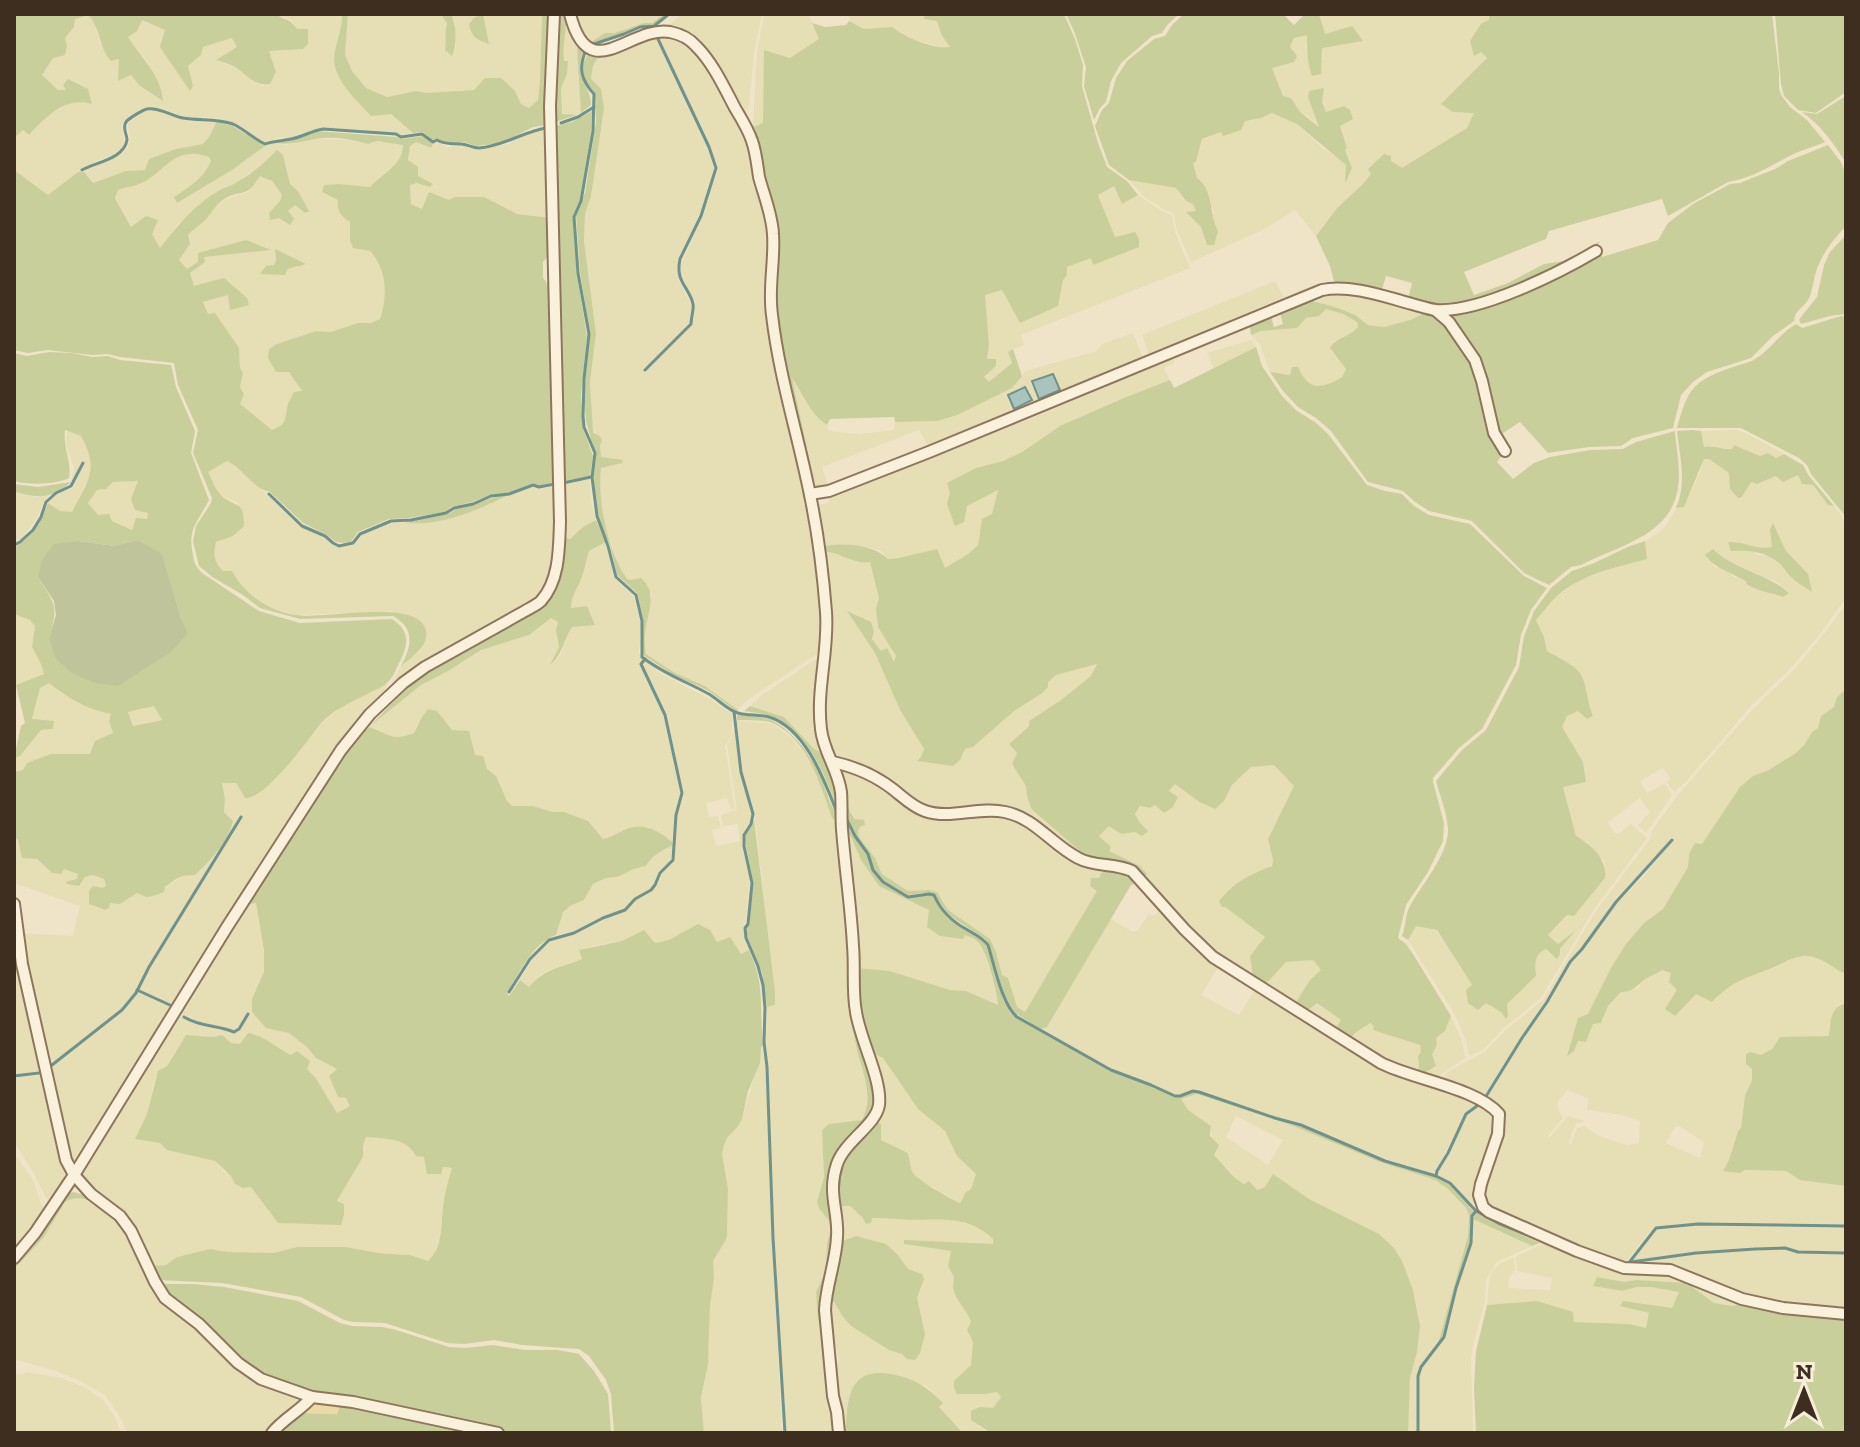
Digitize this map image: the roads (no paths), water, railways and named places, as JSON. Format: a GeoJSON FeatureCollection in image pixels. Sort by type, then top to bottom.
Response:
{"type":"FeatureCollection","features":[{"type":"Feature","properties":{"kind":"street"},"geometry":{"type":"LineString","coordinates":[[14,1258],[74,1175],[227,927],[347,742],[370,714],[403,683],[425,667],[540,601],[555,573],[560,522],[550,106],[554,14]]}},
{"type":"Feature","properties":{"kind":"street"},"geometry":{"type":"LineString","coordinates":[[570,14],[581,42],[598,50],[610,50],[663,31],[688,39],[697,47],[751,136],[773,230],[770,295],[773,323],[810,494],[827,617],[826,656],[819,699],[821,733],[841,791],[841,823],[854,948],[856,1018],[876,1082],[879,1107],[870,1122],[844,1149],[837,1164],[832,1193],[837,1236],[825,1310],[839,1433]]}},
{"type":"Feature","properties":{"kind":"street"},"geometry":{"type":"LineString","coordinates":[[810,494],[829,491],[929,452],[1322,290],[1331,288],[1369,293],[1435,310],[1456,308],[1487,302],[1570,266],[1596,251]]}},
{"type":"Feature","properties":{"kind":"street"},"geometry":{"type":"LineString","coordinates":[[1435,310],[1449,322],[1475,360],[1494,433],[1505,451]]}},
{"type":"Feature","properties":{"kind":"street"},"geometry":{"type":"LineString","coordinates":[[833,762],[872,775],[919,809],[952,814],[992,809],[1009,812],[1026,819],[1080,859],[1132,871],[1213,957],[1381,1063],[1470,1096],[1494,1109],[1499,1114],[1498,1134],[1479,1195],[1483,1207],[1489,1212],[1624,1268],[1670,1270],[1742,1299],[1783,1308],[1846,1314]]}},
{"type":"Feature","properties":{"kind":"street"},"geometry":{"type":"LineString","coordinates":[[14,904],[22,964],[66,1160],[74,1175],[91,1194],[120,1216],[131,1231],[165,1298],[199,1324],[238,1363],[261,1379],[312,1397],[353,1402],[498,1433]]}},
{"type":"Feature","properties":{"kind":"street"},"geometry":{"type":"LineString","coordinates":[[272,1433],[312,1397]]}},
{"type":"Feature","properties":{"kind":"water"},"geometry":{"type":"Polygon","coordinates":[[[1053,374],[1060,390],[1039,399],[1032,381],[1053,374]]]}},
{"type":"Feature","properties":{"kind":"water"},"geometry":{"type":"Polygon","coordinates":[[[1025,387],[1032,400],[1014,409],[1008,395],[1025,387]]]}},
{"type":"Feature","properties":{"kind":"waterway"},"geometry":{"type":"LineString","coordinates":[[591,45],[640,27],[654,26],[669,14]]}},
{"type":"Feature","properties":{"kind":"waterway"},"geometry":{"type":"LineString","coordinates":[[645,370],[691,324],[693,304],[679,274],[680,259],[701,216],[716,168],[658,39]]}},
{"type":"Feature","properties":{"kind":"waterway"},"geometry":{"type":"LineString","coordinates":[[586,50],[582,68],[586,84],[594,94],[593,131],[581,201],[574,217],[578,273],[589,334],[584,379],[584,427],[595,453],[592,477],[597,516],[616,577],[636,595],[642,621],[642,657],[734,711],[765,716],[782,723],[812,756],[836,810]]}},
{"type":"Feature","properties":{"kind":"waterway"},"geometry":{"type":"LineString","coordinates":[[561,123],[594,107]]}},
{"type":"Feature","properties":{"kind":"waterway"},"geometry":{"type":"LineString","coordinates":[[82,170],[121,152],[127,140],[126,122],[147,109],[183,118],[227,122],[265,144],[323,129],[396,134],[401,137],[422,134],[433,142],[437,140],[479,148],[546,128]]}},
{"type":"Feature","properties":{"kind":"waterway"},"geometry":{"type":"LineString","coordinates":[[14,545],[33,530],[46,502],[71,486],[83,463]]}},
{"type":"Feature","properties":{"kind":"waterway"},"geometry":{"type":"LineString","coordinates":[[563,483],[591,477]]}},
{"type":"Feature","properties":{"kind":"waterway"},"geometry":{"type":"LineString","coordinates":[[269,494],[302,526],[339,546],[353,543],[360,534],[391,521],[446,513],[491,496],[509,494],[533,485],[555,484]]}},
{"type":"Feature","properties":{"kind":"waterway"},"geometry":{"type":"LineString","coordinates":[[509,992],[530,959],[549,940],[574,933],[625,910],[635,899],[651,890],[660,873],[673,860],[676,815],[682,793],[665,715],[641,664],[645,659]]}},
{"type":"Feature","properties":{"kind":"waterway"},"geometry":{"type":"LineString","coordinates":[[734,712],[741,772],[753,814],[744,835],[752,883],[745,928],[763,985],[765,1008],[773,1238],[785,1433]]}},
{"type":"Feature","properties":{"kind":"waterway"},"geometry":{"type":"LineString","coordinates":[[52,1065],[122,1010],[136,993],[241,817]]}},
{"type":"Feature","properties":{"kind":"waterway"},"geometry":{"type":"LineString","coordinates":[[846,818],[868,854],[873,870],[883,882],[908,897],[934,895],[951,919],[986,942],[1003,994],[1017,1017],[1111,1070],[1175,1096],[1199,1092],[1301,1125],[1385,1161],[1436,1176],[1450,1183],[1476,1211],[1566,1251]]}},
{"type":"Feature","properties":{"kind":"waterway"},"geometry":{"type":"LineString","coordinates":[[1485,1098],[1570,962],[1616,902],[1672,840]]}},
{"type":"Feature","properties":{"kind":"waterway"},"geometry":{"type":"LineString","coordinates":[[137,990],[172,1006]]}},
{"type":"Feature","properties":{"kind":"waterway"},"geometry":{"type":"LineString","coordinates":[[184,1017],[234,1032],[248,1014]]}},
{"type":"Feature","properties":{"kind":"waterway"},"geometry":{"type":"LineString","coordinates":[[14,1076],[39,1073]]}},
{"type":"Feature","properties":{"kind":"waterway"},"geometry":{"type":"LineString","coordinates":[[1436,1176],[1466,1114],[1481,1103]]}},
{"type":"Feature","properties":{"kind":"waterway"},"geometry":{"type":"LineString","coordinates":[[1418,1433],[1418,1376],[1421,1367],[1444,1337],[1471,1243],[1472,1216],[1476,1211]]}},
{"type":"Feature","properties":{"kind":"waterway"},"geometry":{"type":"LineString","coordinates":[[1628,1264],[1656,1228],[1698,1224],[1846,1226]]}},
{"type":"Feature","properties":{"kind":"waterway"},"geometry":{"type":"LineString","coordinates":[[1631,1262],[1755,1249],[1846,1253]]}}]}
